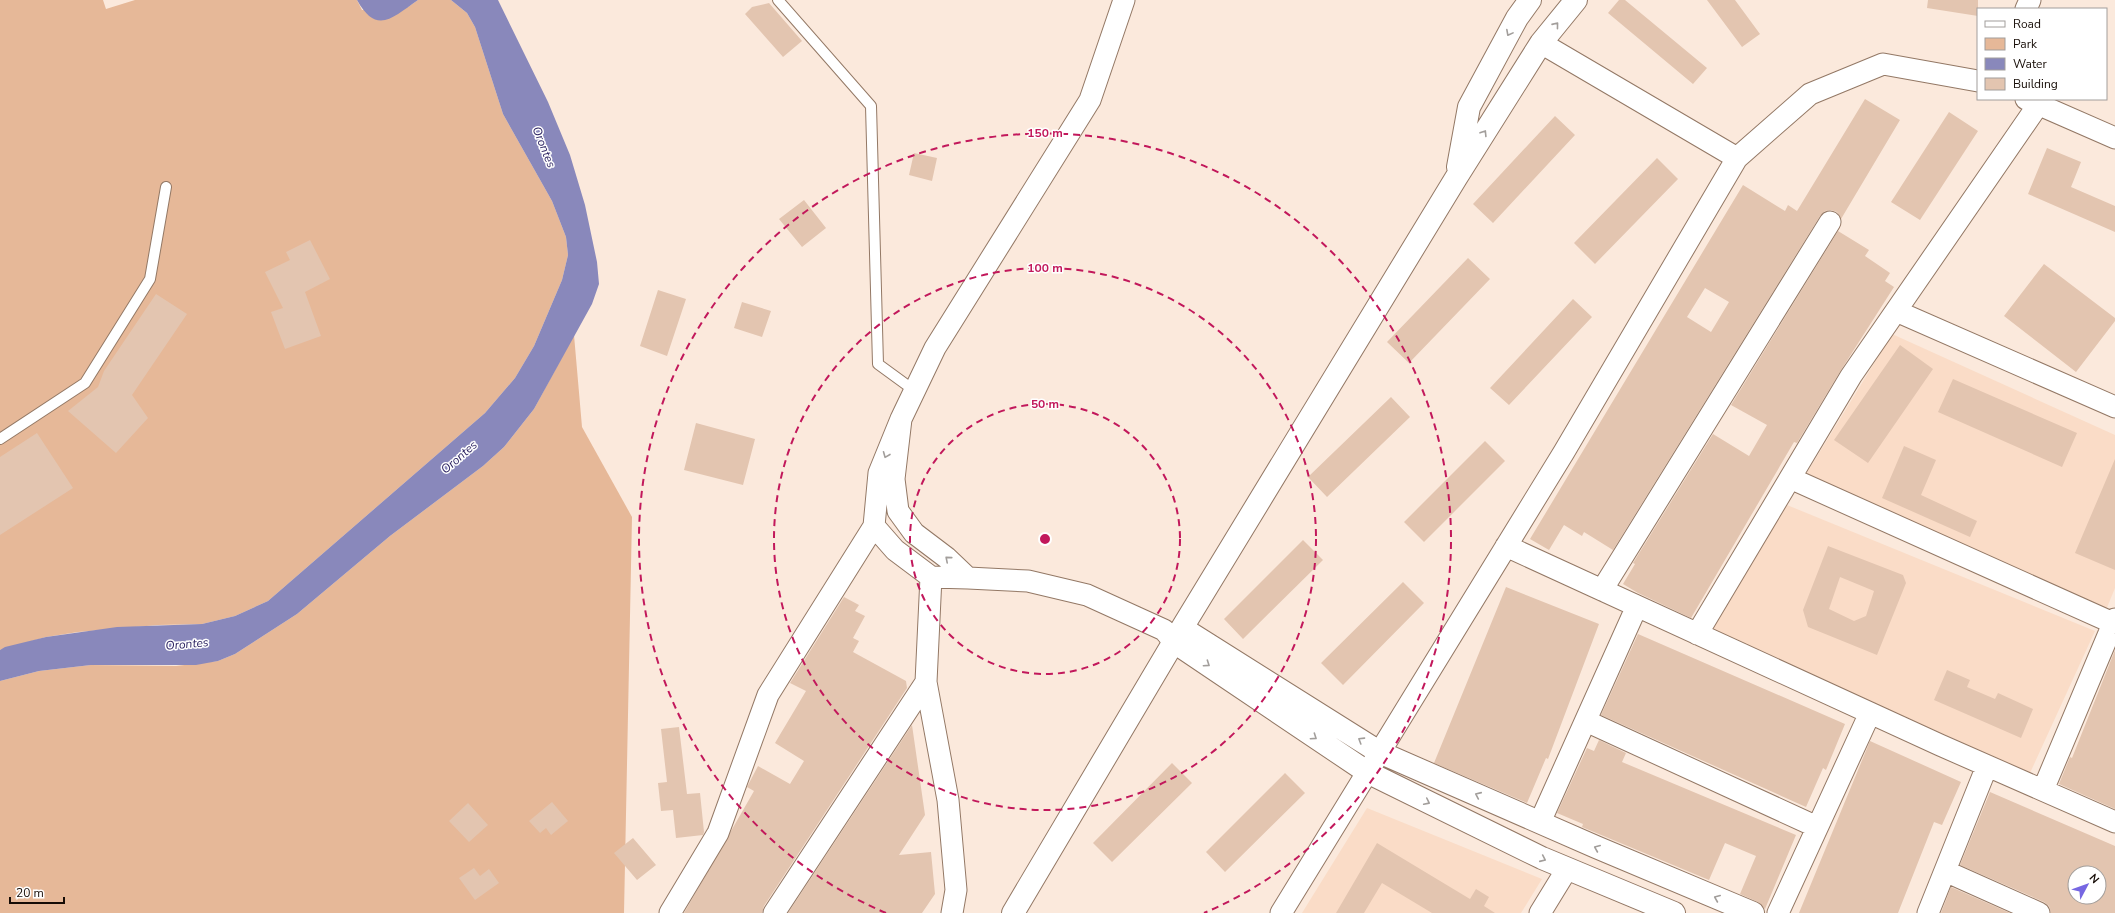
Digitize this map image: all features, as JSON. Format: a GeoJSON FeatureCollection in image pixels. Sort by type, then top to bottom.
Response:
{"type":"FeatureCollection","features":[{"type":"Feature","properties":{"kind":"main road"},"geometry":{"type":"LineString","coordinates":[[1456,178],[1469,108],[1517,18],[1530,0]]}},
{"type":"Feature","properties":{"kind":"main road"},"geometry":{"type":"LineString","coordinates":[[1013,913],[1173,633],[1541,43],[1576,0]]}},
{"type":"Feature","properties":{"kind":"main road"},"geometry":{"type":"LineString","coordinates":[[1173,633],[1379,752],[1753,913]]}},
{"type":"Feature","properties":{"kind":"main road"},"geometry":{"type":"LineString","coordinates":[[1173,633],[1367,772],[1542,858],[1674,913]]}},
{"type":"Feature","properties":{"kind":"street"},"geometry":{"type":"LineString","coordinates":[[670,913],[718,833],[768,695],[874,526],[879,473],[901,419],[935,348],[1090,100],[1124,0]]}},
{"type":"Feature","properties":{"kind":"street"},"geometry":{"type":"LineString","coordinates":[[1541,43],[1738,158]]}},
{"type":"Feature","properties":{"kind":"street"},"geometry":{"type":"LineString","coordinates":[[1281,913],[1564,452],[1738,158],[1810,94],[1883,64],[1977,81]]}},
{"type":"Feature","properties":{"kind":"street"},"geometry":{"type":"LineString","coordinates":[[1697,634],[1851,376],[1896,311],[2032,102],[2115,138]]}},
{"type":"Feature","properties":{"kind":"street"},"geometry":{"type":"LineString","coordinates":[[1602,590],[1830,222]]}},
{"type":"Feature","properties":{"kind":"street"},"geometry":{"type":"LineString","coordinates":[[1896,311],[2115,407]]}},
{"type":"Feature","properties":{"kind":"street"},"geometry":{"type":"LineString","coordinates":[[901,419],[894,479],[898,510],[914,533],[947,558],[968,578]]}},
{"type":"Feature","properties":{"kind":"street"},"geometry":{"type":"LineString","coordinates":[[1790,478],[2114,621],[2043,790]]}},
{"type":"Feature","properties":{"kind":"street"},"geometry":{"type":"LineString","coordinates":[[874,526],[895,550],[931,577],[1028,581],[1087,595],[1173,633]]}},
{"type":"Feature","properties":{"kind":"street"},"geometry":{"type":"LineString","coordinates":[[1506,546],[1870,713],[2115,822]]}},
{"type":"Feature","properties":{"kind":"street"},"geometry":{"type":"LineString","coordinates":[[931,577],[926,682],[948,800],[956,890],[952,913]]}},
{"type":"Feature","properties":{"kind":"street"},"geometry":{"type":"LineString","coordinates":[[1540,822],[1637,606]]}},
{"type":"Feature","properties":{"kind":"street"},"geometry":{"type":"LineString","coordinates":[[774,913],[926,682]]}},
{"type":"Feature","properties":{"kind":"street"},"geometry":{"type":"LineString","coordinates":[[1778,913],[1870,713]]}},
{"type":"Feature","properties":{"kind":"street"},"geometry":{"type":"LineString","coordinates":[[1586,721],[1818,827]]}},
{"type":"Feature","properties":{"kind":"street"},"geometry":{"type":"LineString","coordinates":[[1928,913],[1987,766]]}},
{"type":"Feature","properties":{"kind":"street"},"geometry":{"type":"LineString","coordinates":[[1540,913],[1567,869]]}},
{"type":"Feature","properties":{"kind":"street"},"geometry":{"type":"LineString","coordinates":[[1945,871],[2039,913]]}},
{"type":"Feature","properties":{"kind":"lane"},"geometry":{"type":"LineString","coordinates":[[778,0],[871,106],[878,364],[915,391]]}},
{"type":"Feature","properties":{"kind":"lane"},"geometry":{"type":"LineString","coordinates":[[0,439],[85,384],[150,279],[166,187]]}},
{"type":"Feature","properties":{"kind":"shaded area"},"geometry":{"type":"Polygon","coordinates":[[[1892,334],[2115,435],[2115,588],[2106,610],[1805,476],[1892,334]]]}},
{"type":"Feature","properties":{"kind":"shaded area"},"geometry":{"type":"Polygon","coordinates":[[[1787,505],[2095,631],[2030,773],[1711,630],[1787,505]]]}},
{"type":"Feature","properties":{"kind":"shaded area"},"geometry":{"type":"Polygon","coordinates":[[[1367,808],[1542,879],[1521,913],[1302,913],[1367,808]]]}},
{"type":"Feature","properties":{"kind":"green space"},"geometry":{"type":"Polygon","coordinates":[[[0,0],[103,0],[106,9],[135,0],[357,0],[362,10],[408,7],[418,0],[451,0],[467,13],[475,27],[503,114],[552,201],[566,237],[568,255],[562,280],[534,346],[515,378],[485,413],[268,601],[235,616],[202,624],[158,625],[78,632],[46,637],[0,650],[0,0]]]}},
{"type":"Feature","properties":{"kind":"green space"},"geometry":{"type":"Polygon","coordinates":[[[574,335],[582,427],[632,517],[624,913],[0,913],[0,681],[39,671],[91,665],[176,666],[218,661],[235,654],[297,614],[390,536],[483,466],[504,447],[534,409],[574,335]]]}},
{"type":"Feature","properties":{"kind":"water"},"geometry":{"type":"Polygon","coordinates":[[[357,0],[418,0],[393,17],[386,20],[378,20],[371,18],[364,11],[357,0]]]}},
{"type":"Feature","properties":{"kind":"water","name":"Orontes"},"geometry":{"type":"Polygon","coordinates":[[[451,0],[498,0],[548,102],[570,155],[585,205],[597,262],[599,284],[592,304],[534,409],[504,447],[483,466],[390,536],[297,614],[235,654],[218,661],[196,665],[91,665],[39,671],[0,681],[0,650],[5,647],[46,637],[117,627],[202,624],[235,616],[268,601],[485,413],[515,378],[534,346],[562,280],[568,255],[566,237],[552,201],[503,114],[475,27],[467,13],[451,0]]]}},
{"type":"Feature","properties":{"kind":"building"},"geometry":{"type":"Polygon","coordinates":[[[1619,0],[1625,0],[1707,68],[1693,84],[1608,13],[1619,0]]]}},
{"type":"Feature","properties":{"kind":"building"},"geometry":{"type":"Polygon","coordinates":[[[1707,0],[1735,0],[1760,34],[1742,47],[1707,0]]]}},
{"type":"Feature","properties":{"kind":"building"},"geometry":{"type":"Polygon","coordinates":[[[1928,0],[1978,0],[1977,16],[1927,8],[1928,0]]]}},
{"type":"Feature","properties":{"kind":"building"},"geometry":{"type":"Polygon","coordinates":[[[769,3],[802,41],[783,57],[745,14],[752,7],[769,3]]]}},
{"type":"Feature","properties":{"kind":"building"},"geometry":{"type":"Polygon","coordinates":[[[1865,99],[1900,120],[1841,219],[1837,212],[1831,210],[1825,211],[1820,216],[1613,550],[1584,532],[1582,536],[1564,525],[1549,550],[1530,539],[1743,185],[1785,211],[1788,205],[1797,211],[1865,99]],[[1705,288],[1687,317],[1711,332],[1729,302],[1705,288]]]}},
{"type":"Feature","properties":{"kind":"building"},"geometry":{"type":"Polygon","coordinates":[[[1949,112],[1978,131],[1920,220],[1891,202],[1949,112]]]}},
{"type":"Feature","properties":{"kind":"building"},"geometry":{"type":"Polygon","coordinates":[[[1555,116],[1575,135],[1493,223],[1473,204],[1555,116]]]}},
{"type":"Feature","properties":{"kind":"building"},"geometry":{"type":"Polygon","coordinates":[[[2047,148],[2081,162],[2071,187],[2115,206],[2115,232],[2028,194],[2047,148]]]}},
{"type":"Feature","properties":{"kind":"building"},"geometry":{"type":"Polygon","coordinates":[[[914,153],[937,158],[932,181],[909,175],[914,153]]]}},
{"type":"Feature","properties":{"kind":"building"},"geometry":{"type":"Polygon","coordinates":[[[1657,158],[1678,179],[1595,264],[1574,243],[1657,158]]]}},
{"type":"Feature","properties":{"kind":"building"},"geometry":{"type":"Polygon","coordinates":[[[804,200],[826,228],[802,247],[779,219],[804,200]]]}},
{"type":"Feature","properties":{"kind":"building"},"geometry":{"type":"Polygon","coordinates":[[[1838,231],[1869,250],[1865,256],[1890,273],[1885,281],[1894,287],[1797,443],[1794,442],[1691,618],[1638,593],[1623,584],[1635,564],[1633,563],[1713,434],[1749,456],[1767,425],[1731,405],[1838,231]]]}},
{"type":"Feature","properties":{"kind":"building"},"geometry":{"type":"Polygon","coordinates":[[[310,240],[330,279],[305,292],[321,336],[285,349],[271,312],[283,308],[265,272],[290,260],[286,252],[310,240]]]}},
{"type":"Feature","properties":{"kind":"building"},"geometry":{"type":"Polygon","coordinates":[[[1468,258],[1490,279],[1409,363],[1387,342],[1468,258]]]}},
{"type":"Feature","properties":{"kind":"building"},"geometry":{"type":"Polygon","coordinates":[[[2044,264],[2115,318],[2115,321],[2076,372],[2004,316],[2044,264]]]}},
{"type":"Feature","properties":{"kind":"building"},"geometry":{"type":"Polygon","coordinates":[[[658,290],[686,299],[667,356],[640,346],[658,290]]]}},
{"type":"Feature","properties":{"kind":"building"},"geometry":{"type":"Polygon","coordinates":[[[156,294],[187,314],[132,395],[148,418],[116,453],[68,411],[98,387],[104,371],[156,294]]]}},
{"type":"Feature","properties":{"kind":"building"},"geometry":{"type":"Polygon","coordinates":[[[1573,299],[1592,317],[1509,405],[1490,388],[1573,299]]]}},
{"type":"Feature","properties":{"kind":"building"},"geometry":{"type":"Polygon","coordinates":[[[742,302],[771,311],[762,337],[734,328],[742,302]]]}},
{"type":"Feature","properties":{"kind":"building"},"geometry":{"type":"Polygon","coordinates":[[[1900,345],[1933,369],[1868,463],[1834,440],[1900,345]]]}},
{"type":"Feature","properties":{"kind":"building"},"geometry":{"type":"Polygon","coordinates":[[[1953,379],[2077,433],[2062,467],[1938,412],[1953,379]]]}},
{"type":"Feature","properties":{"kind":"building"},"geometry":{"type":"Polygon","coordinates":[[[1391,397],[1410,417],[1327,497],[1308,477],[1391,397]]]}},
{"type":"Feature","properties":{"kind":"building"},"geometry":{"type":"Polygon","coordinates":[[[696,423],[755,439],[743,485],[684,470],[696,423]]]}},
{"type":"Feature","properties":{"kind":"building"},"geometry":{"type":"Polygon","coordinates":[[[37,433],[73,488],[0,535],[0,457],[37,433]]]}},
{"type":"Feature","properties":{"kind":"building"},"geometry":{"type":"Polygon","coordinates":[[[1485,441],[1505,461],[1424,542],[1404,522],[1485,441]]]}},
{"type":"Feature","properties":{"kind":"building"},"geometry":{"type":"Polygon","coordinates":[[[1904,446],[1936,460],[1921,495],[1977,521],[1970,537],[1882,498],[1904,446]]]}},
{"type":"Feature","properties":{"kind":"building"},"geometry":{"type":"Polygon","coordinates":[[[2115,459],[2115,570],[2075,553],[2115,459]]]}},
{"type":"Feature","properties":{"kind":"building"},"geometry":{"type":"Polygon","coordinates":[[[1303,540],[1323,560],[1243,639],[1224,619],[1303,540]]]}},
{"type":"Feature","properties":{"kind":"building"},"geometry":{"type":"Polygon","coordinates":[[[1828,546],[1903,575],[1906,583],[1877,655],[1808,627],[1803,610],[1828,546]],[[1840,577],[1829,609],[1854,621],[1866,616],[1874,591],[1840,577]]]}},
{"type":"Feature","properties":{"kind":"building"},"geometry":{"type":"Polygon","coordinates":[[[1403,582],[1424,603],[1343,685],[1321,663],[1403,582]]]}},
{"type":"Feature","properties":{"kind":"building"},"geometry":{"type":"Polygon","coordinates":[[[1506,587],[1599,624],[1548,759],[1546,758],[1527,803],[1434,763],[1506,587]]]}},
{"type":"Feature","properties":{"kind":"building"},"geometry":{"type":"Polygon","coordinates":[[[844,597],[859,605],[855,611],[865,616],[853,638],[859,641],[853,652],[906,681],[907,688],[764,906],[762,913],[684,913],[754,791],[747,787],[758,766],[790,784],[804,761],[775,743],[806,691],[790,683],[844,597]]]}},
{"type":"Feature","properties":{"kind":"building"},"geometry":{"type":"Polygon","coordinates":[[[1638,634],[1845,724],[1826,770],[1823,768],[1806,807],[1601,715],[1638,634]]]}},
{"type":"Feature","properties":{"kind":"building"},"geometry":{"type":"Polygon","coordinates":[[[2115,650],[2115,809],[2059,784],[2070,757],[2072,758],[2115,650]]]}},
{"type":"Feature","properties":{"kind":"building"},"geometry":{"type":"Polygon","coordinates":[[[1947,670],[1970,680],[1967,687],[1995,699],[1998,693],[2033,709],[2021,738],[1934,700],[1947,670]]]}},
{"type":"Feature","properties":{"kind":"building"},"geometry":{"type":"Polygon","coordinates":[[[912,725],[925,815],[899,855],[931,852],[935,894],[922,913],[788,913],[912,725]]]}},
{"type":"Feature","properties":{"kind":"building"},"geometry":{"type":"Polygon","coordinates":[[[679,727],[687,794],[700,793],[704,832],[703,835],[676,838],[673,810],[661,811],[658,783],[667,782],[661,729],[679,727]]]}},
{"type":"Feature","properties":{"kind":"building"},"geometry":{"type":"Polygon","coordinates":[[[1599,740],[1626,753],[1622,762],[1796,835],[1765,909],[1758,902],[1740,894],[1756,856],[1725,843],[1709,880],[1582,827],[1583,824],[1557,813],[1587,748],[1594,751],[1599,740]]]}},
{"type":"Feature","properties":{"kind":"building"},"geometry":{"type":"Polygon","coordinates":[[[1870,741],[1961,782],[1942,825],[1934,822],[1898,913],[1799,913],[1870,741]]]}},
{"type":"Feature","properties":{"kind":"building"},"geometry":{"type":"Polygon","coordinates":[[[1172,763],[1192,783],[1112,862],[1093,843],[1172,763]]]}},
{"type":"Feature","properties":{"kind":"building"},"geometry":{"type":"Polygon","coordinates":[[[1285,773],[1305,793],[1225,872],[1206,852],[1285,773]]]}},
{"type":"Feature","properties":{"kind":"building"},"geometry":{"type":"Polygon","coordinates":[[[1990,792],[2115,846],[2115,913],[2051,913],[2049,906],[2044,902],[1960,865],[1990,792]]]}},
{"type":"Feature","properties":{"kind":"building"},"geometry":{"type":"Polygon","coordinates":[[[552,802],[568,821],[551,835],[546,828],[540,833],[529,821],[552,802]]]}},
{"type":"Feature","properties":{"kind":"building"},"geometry":{"type":"Polygon","coordinates":[[[468,803],[488,825],[469,842],[449,821],[468,803]]]}},
{"type":"Feature","properties":{"kind":"building"},"geometry":{"type":"Polygon","coordinates":[[[633,838],[656,865],[637,880],[614,853],[633,838]]]}},
{"type":"Feature","properties":{"kind":"building"},"geometry":{"type":"Polygon","coordinates":[[[1377,843],[1470,899],[1476,889],[1489,897],[1484,906],[1495,913],[1432,913],[1382,883],[1364,913],[1336,913],[1377,843]]]}},
{"type":"Feature","properties":{"kind":"building"},"geometry":{"type":"Polygon","coordinates":[[[474,868],[480,876],[489,869],[499,883],[475,900],[459,878],[474,868]]]}},
{"type":"Feature","properties":{"kind":"building"},"geometry":{"type":"Polygon","coordinates":[[[1951,887],[2010,913],[1941,913],[1951,887]]]}}]}
